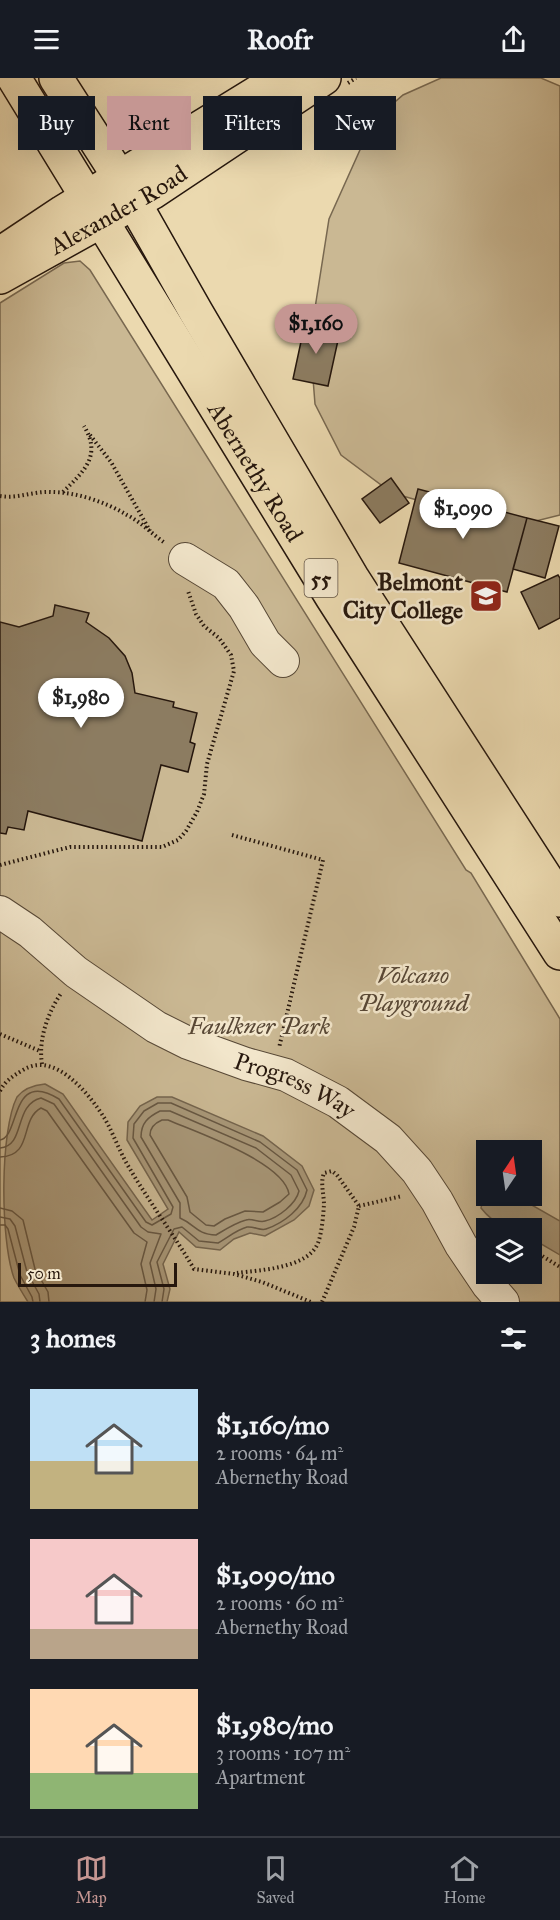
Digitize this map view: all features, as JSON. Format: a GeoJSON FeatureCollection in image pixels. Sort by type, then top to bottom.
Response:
{"type":"FeatureCollection","features":[{"type":"Feature","properties":{"kind":"main road","name":"Abernethy Road"},"geometry":{"type":"LineString","coordinates":[[14,78],[332,597],[560,953]]}},
{"type":"Feature","properties":{"kind":"main road","name":"Abernethy Road"},"geometry":{"type":"LineString","coordinates":[[56,78],[127,190],[353,579],[560,900]]}},
{"type":"Feature","properties":{"kind":"main road","name":"Alexander Road"},"geometry":{"type":"LineString","coordinates":[[0,277],[95,209],[127,190],[281,78]]}},
{"type":"Feature","properties":{"kind":"main road","name":"Alexander Road"},"geometry":{"type":"LineString","coordinates":[[127,190],[153,192],[324,78]]}},
{"type":"Feature","properties":{"kind":"main road","name":"Alexander Road"},"geometry":{"type":"LineString","coordinates":[[0,254],[63,212],[95,209]]}},
{"type":"Feature","properties":{"kind":"lane"},"geometry":{"type":"LineString","coordinates":[[185,559],[226,584],[244,607],[265,643],[283,661]]}},
{"type":"Feature","properties":{"kind":"lane","name":"Progress Way"},"geometry":{"type":"LineString","coordinates":[[0,912],[30,932],[76,972],[156,1027],[246,1064],[286,1075],[338,1102],[388,1139],[417,1171],[437,1201],[461,1245],[488,1285],[503,1302]]}},
{"type":"Feature","properties":{"kind":"path"},"geometry":{"type":"LineString","coordinates":[[84,426],[111,462],[151,532]]}},
{"type":"Feature","properties":{"kind":"path"},"geometry":{"type":"LineString","coordinates":[[63,492],[88,465],[91,456],[90,435]]}},
{"type":"Feature","properties":{"kind":"path"},"geometry":{"type":"LineString","coordinates":[[0,496],[10,498],[63,492],[108,506],[128,515],[151,532],[185,559],[190,600],[196,614],[204,626],[219,638],[231,655],[234,671],[207,764],[204,794],[197,812],[178,840],[162,847],[70,847],[0,865]]}},
{"type":"Feature","properties":{"kind":"path"},"geometry":{"type":"LineString","coordinates":[[232,835],[323,860],[277,1059]]}},
{"type":"Feature","properties":{"kind":"path"},"geometry":{"type":"LineString","coordinates":[[42,1064],[40,1051],[43,1033],[50,1014],[76,972]]}},
{"type":"Feature","properties":{"kind":"path"},"geometry":{"type":"LineString","coordinates":[[0,1034],[40,1051]]}},
{"type":"Feature","properties":{"kind":"path"},"geometry":{"type":"LineString","coordinates":[[0,1091],[6,1080],[31,1065],[42,1064],[57,1068],[81,1087],[105,1119],[129,1167],[194,1269],[234,1274],[262,1282],[311,1302]]}},
{"type":"Feature","properties":{"kind":"path"},"geometry":{"type":"LineString","coordinates":[[234,1274],[292,1264],[308,1255],[317,1245],[320,1233],[324,1203],[321,1179],[324,1173],[332,1171],[359,1206],[354,1227],[322,1302]]}},
{"type":"Feature","properties":{"kind":"path"},"geometry":{"type":"LineString","coordinates":[[542,1256],[560,1267]]}},
{"type":"Feature","properties":{"kind":"green space"},"geometry":{"type":"Polygon","coordinates":[[[441,78],[541,78],[560,86],[560,515],[528,523],[467,514],[392,493],[341,455],[315,404],[310,340],[329,219],[360,150],[396,150],[396,101],[403,95],[441,78]]]}},
{"type":"Feature","properties":{"kind":"green space","name":"Faulkner Park"},"geometry":{"type":"Polygon","coordinates":[[[80,261],[90,270],[466,870],[471,873],[560,1019],[560,1302],[0,1302],[0,303],[64,263],[80,261]]]}},
{"type":"Feature","properties":{"kind":"water"},"geometry":{"type":"Polygon","coordinates":[[[45,1084],[63,1094],[152,1220],[168,1209],[127,1140],[128,1122],[140,1106],[157,1097],[172,1097],[263,1136],[302,1166],[314,1190],[309,1206],[294,1220],[265,1236],[250,1233],[234,1239],[220,1250],[196,1247],[179,1232],[163,1264],[170,1289],[167,1302],[28,1302],[14,1278],[9,1260],[4,1212],[5,1158],[11,1113],[17,1097],[23,1091],[45,1084]]]}},
{"type":"Feature","properties":{"kind":"water"},"geometry":{"type":"Polygon","coordinates":[[[481,1206],[534,1206],[560,1221],[560,1255],[542,1244],[542,1218],[491,1218],[481,1206]]]}},
{"type":"Feature","properties":{"kind":"building"},"geometry":{"type":"Polygon","coordinates":[[[305,323],[340,331],[328,386],[293,379],[305,323]]]}},
{"type":"Feature","properties":{"kind":"building"},"geometry":{"type":"Polygon","coordinates":[[[391,478],[409,503],[380,523],[362,499],[391,478]]]}},
{"type":"Feature","properties":{"kind":"building"},"geometry":{"type":"Polygon","coordinates":[[[418,489],[527,518],[507,592],[399,563],[418,489]]]}},
{"type":"Feature","properties":{"kind":"building"},"geometry":{"type":"Polygon","coordinates":[[[527,518],[559,526],[545,578],[513,569],[527,518]]]}},
{"type":"Feature","properties":{"kind":"building"},"geometry":{"type":"Polygon","coordinates":[[[558,575],[560,578],[560,618],[539,629],[521,592],[558,575]]]}},
{"type":"Feature","properties":{"kind":"building"},"geometry":{"type":"Polygon","coordinates":[[[55,605],[89,613],[86,622],[109,638],[125,656],[132,673],[135,693],[174,702],[173,707],[197,713],[190,742],[195,744],[188,772],[161,765],[142,841],[28,811],[24,830],[8,827],[6,834],[0,833],[0,622],[19,627],[53,616],[55,605]]]}},
{"type":"Feature","properties":{"kind":"place","name":"Belmont City College"},"geometry":{"type":"Point","coordinates":[486,596]}},
{"type":"Feature","properties":{"kind":"park label","name":"Volcano Playground"},"geometry":{"type":"Point","coordinates":[413,989]}}]}
